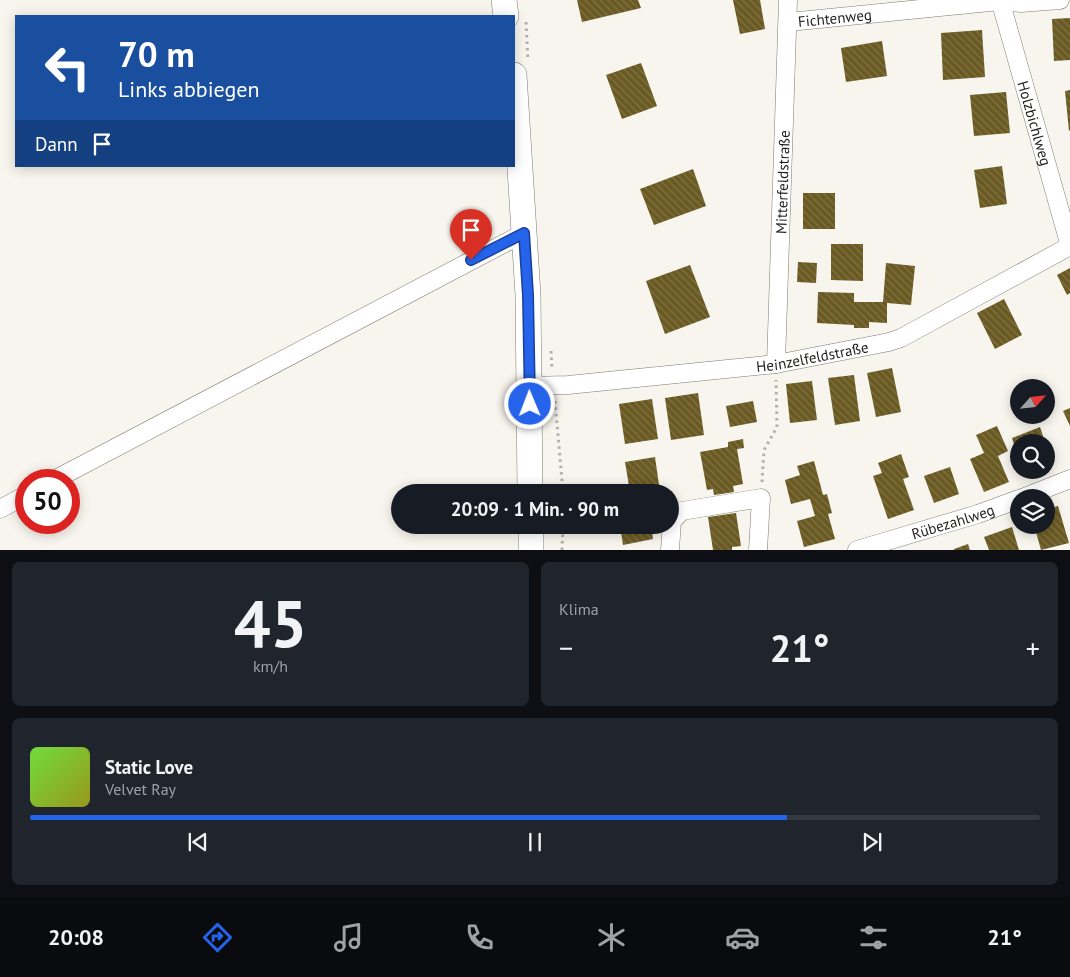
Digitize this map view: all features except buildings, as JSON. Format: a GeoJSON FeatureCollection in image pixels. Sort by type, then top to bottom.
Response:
{"type":"FeatureCollection","features":[{"type":"Feature","properties":{"kind":"main road"},"geometry":{"type":"LineString","coordinates":[[504,0],[506,15]]}},
{"type":"Feature","properties":{"kind":"main road"},"geometry":{"type":"LineString","coordinates":[[515,91],[528,295],[530,484]]}},
{"type":"Feature","properties":{"kind":"main road"},"geometry":{"type":"LineString","coordinates":[[530,534],[531,550]]}},
{"type":"Feature","properties":{"kind":"street","name":"Mitterfeldstraße"},"geometry":{"type":"LineString","coordinates":[[776,364],[789,22],[788,0]]}},
{"type":"Feature","properties":{"kind":"street","name":"Fichtenweg"},"geometry":{"type":"LineString","coordinates":[[789,22],[1000,1],[1022,3],[1060,0]]}},
{"type":"Feature","properties":{"kind":"street","name":"Holzbichlweg"},"geometry":{"type":"LineString","coordinates":[[1000,1],[1070,246]]}},
{"type":"Feature","properties":{"kind":"street"},"geometry":{"type":"LineString","coordinates":[[75,469],[524,233]]}},
{"type":"Feature","properties":{"kind":"street","name":"Heinzelfeldstraße"},"geometry":{"type":"LineString","coordinates":[[530,386],[776,364],[901,338],[1070,246]]}},
{"type":"Feature","properties":{"kind":"street","name":"Rübezahlweg"},"geometry":{"type":"LineString","coordinates":[[1044,489],[1070,479]]}},
{"type":"Feature","properties":{"kind":"street"},"geometry":{"type":"LineString","coordinates":[[670,550],[672,521],[682,511],[761,498],[758,550]]}},
{"type":"Feature","properties":{"kind":"street"},"geometry":{"type":"LineString","coordinates":[[0,509],[15,501]]}},
{"type":"Feature","properties":{"kind":"street","name":"Rübezahlweg"},"geometry":{"type":"LineString","coordinates":[[857,550],[978,514],[1010,502]]}},
{"type":"Feature","properties":{"kind":"path"},"geometry":{"type":"LineString","coordinates":[[761,498],[764,450],[778,427],[776,364]]}},
{"type":"Feature","properties":{"kind":"path"},"geometry":{"type":"LineString","coordinates":[[562,550],[563,534]]}},
{"type":"Feature","properties":{"kind":"route"},"geometry":{"type":"LineString","coordinates":[[471,260],[524,233],[528,295],[530,404]]}}]}
